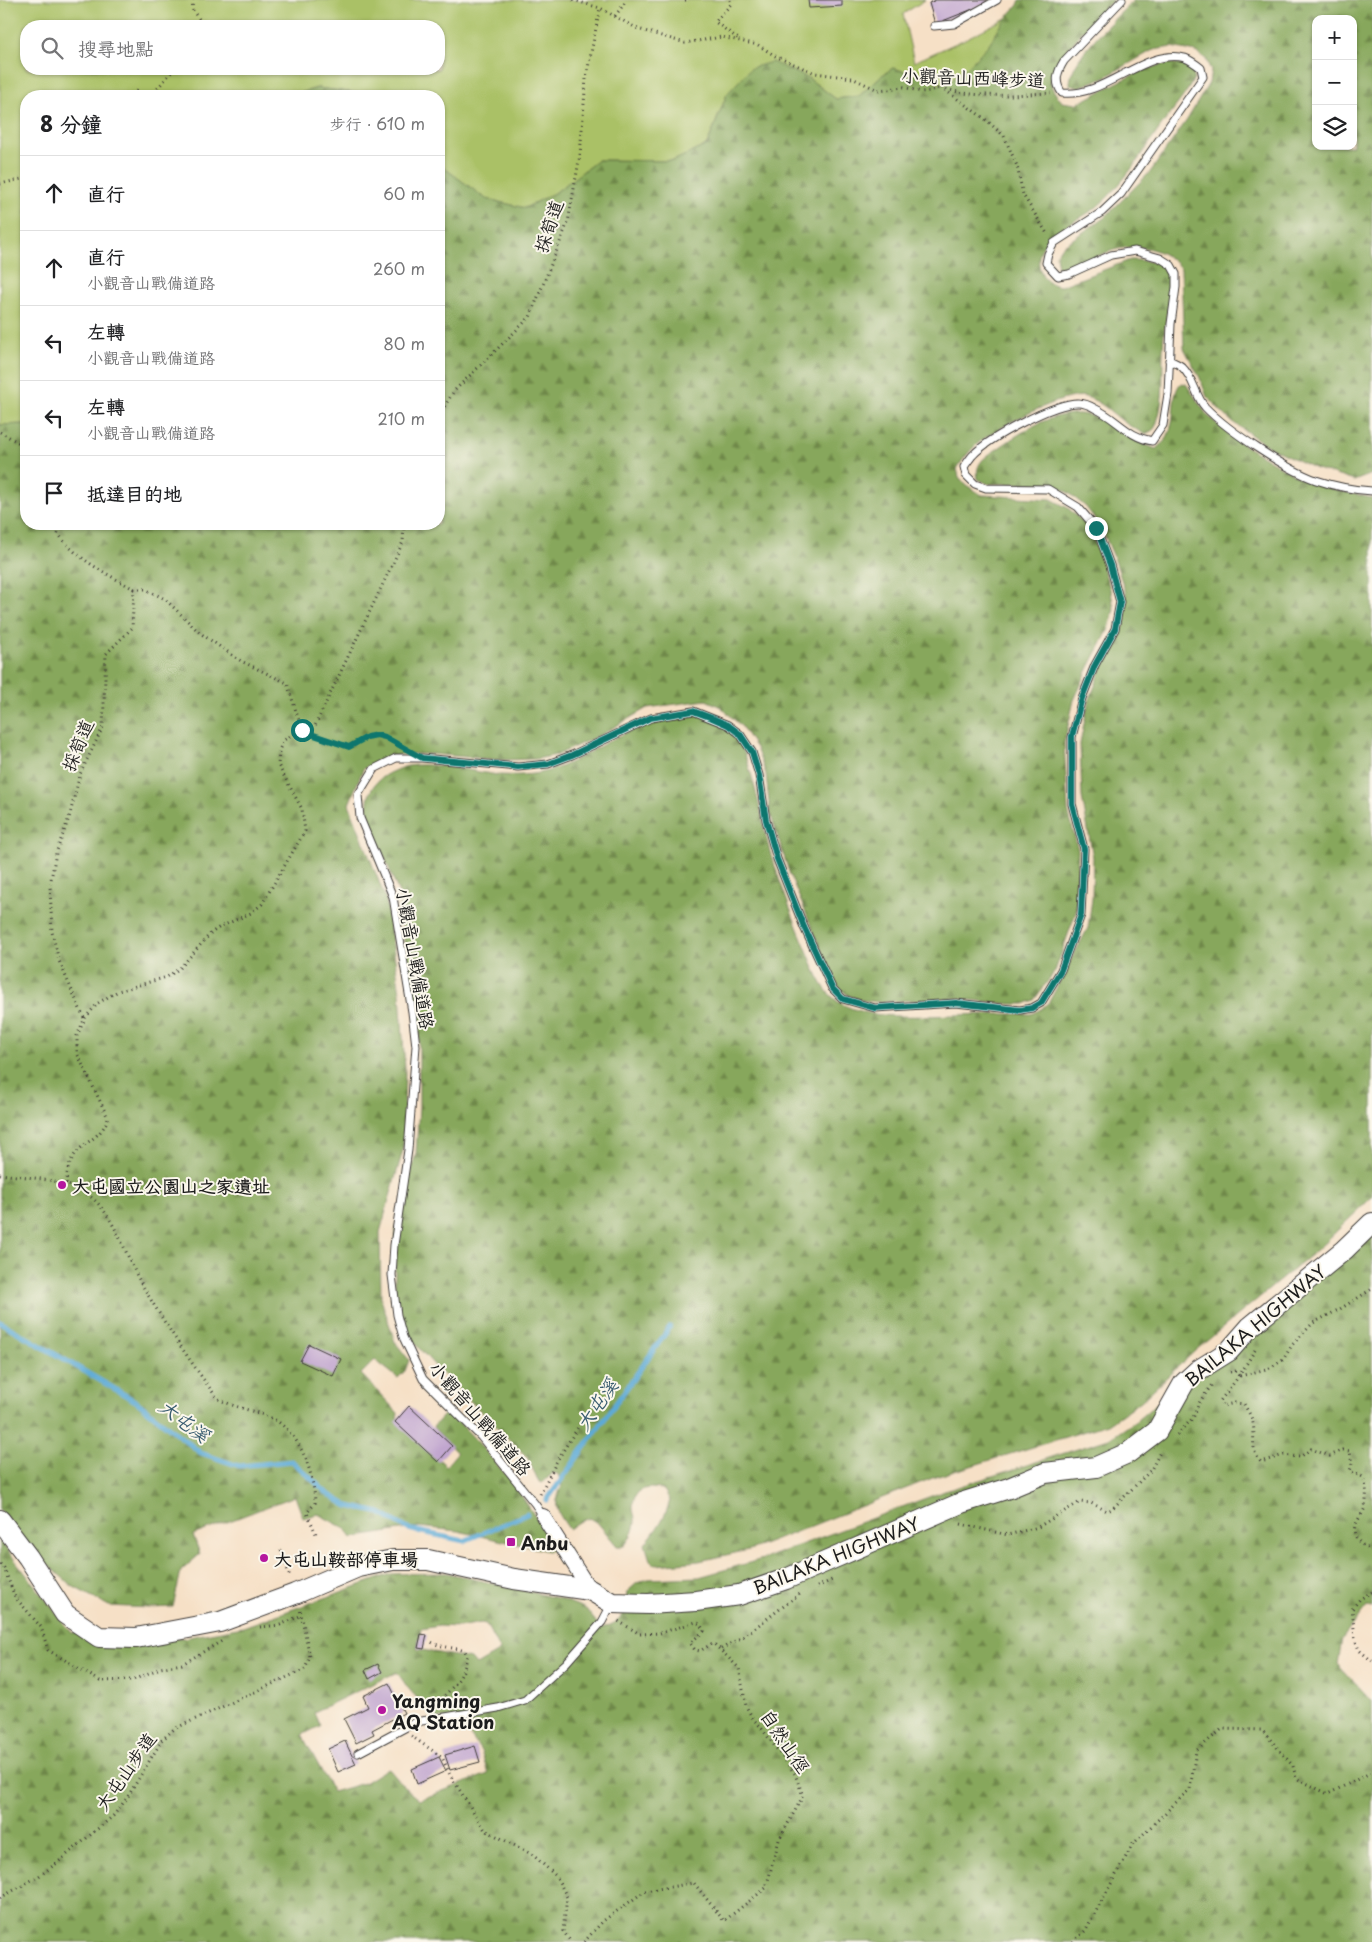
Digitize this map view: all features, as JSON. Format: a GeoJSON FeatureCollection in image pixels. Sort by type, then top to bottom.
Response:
{"type":"FeatureCollection","features":[{"type":"Feature","properties":{"kind":"main road","name":"BAILAKA HIGHWAY"},"geometry":{"type":"LineString","coordinates":[[0,1520],[28,1557],[64,1614],[100,1637],[136,1638],[220,1622],[295,1594],[358,1567],[393,1560],[428,1560],[514,1579],[590,1590],[609,1609],[739,1595],[786,1579],[961,1503],[1009,1488],[1045,1473],[1096,1467],[1128,1453],[1157,1431],[1184,1383],[1197,1370],[1229,1351],[1250,1327],[1344,1250],[1372,1223]]}},
{"type":"Feature","properties":{"kind":"street"},"geometry":{"type":"LineString","coordinates":[[539,1510],[590,1590]]}},
{"type":"Feature","properties":{"kind":"lane"},"geometry":{"type":"LineString","coordinates":[[934,26],[954,24],[997,0]]}},
{"type":"Feature","properties":{"kind":"lane"},"geometry":{"type":"LineString","coordinates":[[1054,244],[1102,212],[1121,194],[1203,77],[1201,68],[1186,58],[1173,56],[1156,58],[1088,91],[1072,94],[1062,93],[1058,87],[1057,80],[1058,71],[1064,61],[1122,0]]}},
{"type":"Feature","properties":{"kind":"lane","name":"小觀音山戰備道路"},"geometry":{"type":"LineString","coordinates":[[539,1510],[481,1437],[423,1379],[403,1337],[397,1315],[392,1275],[394,1245],[408,1150],[416,1046],[393,896],[360,818],[358,795],[374,769],[396,758],[422,758],[518,767],[548,764],[572,755],[650,718],[693,711],[728,725],[740,734],[752,752],[759,775],[766,820],[777,859],[804,927],[832,988],[843,999],[875,1008],[956,1003],[1020,1010],[1032,1008],[1041,1003],[1061,970],[1081,915],[1084,849],[1072,804],[1072,736],[1082,698],[1095,665],[1115,629],[1120,602],[1110,565],[1096,528],[1078,507],[1048,488],[986,488],[975,484],[966,475],[964,467],[973,455],[995,438],[1051,408],[1080,402],[1099,410],[1135,435],[1152,441],[1163,426],[1168,394],[1171,324],[1176,287],[1176,274],[1171,265],[1160,258],[1135,251],[1112,255],[1069,274],[1058,276],[1046,263],[1048,254],[1054,244]]}},
{"type":"Feature","properties":{"kind":"lane"},"geometry":{"type":"LineString","coordinates":[[1169,360],[1182,367],[1190,378],[1204,406],[1235,432],[1272,457],[1315,479],[1352,490],[1372,491]]}},
{"type":"Feature","properties":{"kind":"lane"},"geometry":{"type":"LineString","coordinates":[[358,1753],[416,1722],[498,1708],[525,1700],[566,1663],[602,1622],[609,1609]]}},
{"type":"Feature","properties":{"kind":"path"},"geometry":{"type":"LineString","coordinates":[[192,0],[193,11],[200,20]]}},
{"type":"Feature","properties":{"kind":"path","name":"小觀音山西峰步道"},"geometry":{"type":"LineString","coordinates":[[573,0],[600,8],[638,29],[685,43],[722,37],[758,45],[777,57],[815,73],[852,78],[878,90],[904,87],[921,92],[931,91],[940,87],[957,94],[1062,93]]}},
{"type":"Feature","properties":{"kind":"path"},"geometry":{"type":"LineString","coordinates":[[615,16],[627,0]]}},
{"type":"Feature","properties":{"kind":"path"},"geometry":{"type":"LineString","coordinates":[[730,0],[731,4],[714,22],[744,42]]}},
{"type":"Feature","properties":{"kind":"path","name":"採筍道"},"geometry":{"type":"LineString","coordinates":[[445,405],[454,391],[530,317],[568,222],[580,155],[586,78],[600,8]]}},
{"type":"Feature","properties":{"kind":"path"},"geometry":{"type":"LineString","coordinates":[[156,90],[169,75]]}},
{"type":"Feature","properties":{"kind":"path"},"geometry":{"type":"LineString","coordinates":[[940,87],[985,119],[1004,136],[1017,166],[1023,195],[1054,244]]}},
{"type":"Feature","properties":{"kind":"path"},"geometry":{"type":"LineString","coordinates":[[0,184],[20,179]]}},
{"type":"Feature","properties":{"kind":"path"},"geometry":{"type":"LineString","coordinates":[[0,432],[20,443]]}},
{"type":"Feature","properties":{"kind":"path"},"geometry":{"type":"LineString","coordinates":[[56,530],[58,536],[94,567],[134,589],[146,589],[165,599],[200,633],[240,661],[287,683],[302,733]]}},
{"type":"Feature","properties":{"kind":"path"},"geometry":{"type":"LineString","coordinates":[[311,734],[403,542],[404,530]]}},
{"type":"Feature","properties":{"kind":"path","name":"採筍道"},"geometry":{"type":"LineString","coordinates":[[84,1018],[59,960],[52,932],[50,885],[56,853],[80,774],[103,727],[106,654],[132,628],[134,589]]}},
{"type":"Feature","properties":{"kind":"path"},"geometry":{"type":"LineString","coordinates":[[66,1184],[66,1170],[72,1156],[106,1126],[108,1118],[77,1053],[77,1036],[84,1018],[98,1003],[118,991],[167,977],[180,968],[211,933],[251,913],[262,904],[305,831],[302,809],[278,765],[279,750],[284,740],[295,732],[311,734],[349,747],[367,737],[377,735],[385,737],[422,758]]}},
{"type":"Feature","properties":{"kind":"path"},"geometry":{"type":"LineString","coordinates":[[0,1174],[66,1184],[87,1193],[102,1208],[119,1237],[139,1280],[162,1318],[217,1398],[225,1403],[271,1418],[283,1425],[297,1443],[310,1472],[315,1503],[307,1513],[317,1536]]}},
{"type":"Feature","properties":{"kind":"path"},"geometry":{"type":"LineString","coordinates":[[1372,1288],[1340,1309],[1313,1323],[1292,1345],[1283,1360],[1270,1368],[1239,1376],[1220,1401],[1222,1406],[1235,1402],[1244,1404],[1253,1423],[1252,1437],[1255,1456],[1261,1462],[1284,1455],[1300,1457],[1311,1449],[1330,1456],[1343,1450],[1350,1451],[1352,1465],[1350,1471],[1363,1476],[1367,1486],[1364,1508],[1354,1526],[1355,1535],[1362,1547],[1372,1550]]}},
{"type":"Feature","properties":{"kind":"path"},"geometry":{"type":"LineString","coordinates":[[1223,1374],[1236,1371],[1239,1376]]}},
{"type":"Feature","properties":{"kind":"path"},"geometry":{"type":"LineString","coordinates":[[1172,1440],[1193,1418],[1207,1389],[1218,1378]]}},
{"type":"Feature","properties":{"kind":"path"},"geometry":{"type":"LineString","coordinates":[[539,1510],[558,1459],[590,1408]]}},
{"type":"Feature","properties":{"kind":"path"},"geometry":{"type":"LineString","coordinates":[[953,1526],[961,1523],[1008,1535],[1038,1527],[1080,1502],[1091,1502],[1107,1511],[1112,1509],[1150,1470],[1158,1454],[1165,1447]]}},
{"type":"Feature","properties":{"kind":"path"},"geometry":{"type":"LineString","coordinates":[[281,1550],[290,1574]]}},
{"type":"Feature","properties":{"kind":"path"},"geometry":{"type":"LineString","coordinates":[[809,1590],[825,1584],[838,1576]]}},
{"type":"Feature","properties":{"kind":"path"},"geometry":{"type":"LineString","coordinates":[[609,1609],[640,1634],[660,1633],[696,1622],[700,1624],[704,1631],[690,1643],[695,1650],[700,1651],[713,1643],[721,1650],[744,1636],[801,1592]]}},
{"type":"Feature","properties":{"kind":"path"},"geometry":{"type":"LineString","coordinates":[[1372,1592],[1360,1599],[1352,1609],[1355,1640],[1359,1650],[1372,1660]]}},
{"type":"Feature","properties":{"kind":"path","name":"大屯山步道"},"geometry":{"type":"LineString","coordinates":[[0,1898],[39,1876],[57,1863],[113,1816],[127,1798],[162,1740],[174,1729],[305,1669],[310,1657],[299,1604]]}},
{"type":"Feature","properties":{"kind":"path"},"geometry":{"type":"LineString","coordinates":[[416,1722],[454,1686],[462,1675],[466,1663],[467,1655],[465,1651],[431,1642]]}},
{"type":"Feature","properties":{"kind":"path","name":"自然山徑"},"geometry":{"type":"LineString","coordinates":[[584,1942],[602,1921],[645,1891],[694,1883],[724,1921],[766,1888],[779,1840],[803,1796],[795,1774],[760,1726],[752,1719],[746,1706],[739,1668],[721,1650]]}},
{"type":"Feature","properties":{"kind":"path"},"geometry":{"type":"LineString","coordinates":[[1073,1942],[1085,1930],[1133,1844],[1190,1789],[1196,1751],[1222,1729],[1262,1730],[1293,1766],[1296,1778],[1328,1794],[1372,1772]]}},
{"type":"Feature","properties":{"kind":"path"},"geometry":{"type":"LineString","coordinates":[[401,1730],[442,1757],[450,1775],[485,1830],[533,1855],[556,1876],[567,1897],[563,1931],[571,1942]]}},
{"type":"Feature","properties":{"kind":"green space"},"geometry":{"type":"Polygon","coordinates":[[[0,0],[925,0],[903,14],[914,62],[1006,18],[989,44],[969,66],[947,83],[938,85],[928,79],[893,68],[859,96],[836,99],[808,78],[727,94],[707,145],[673,161],[598,160],[556,192],[525,208],[486,199],[445,168],[445,90],[333,90],[317,88],[310,90],[20,90],[20,424],[0,425],[0,0]]]}},
{"type":"Feature","properties":{"kind":"green space"},"geometry":{"type":"Polygon","coordinates":[[[1020,0],[1113,0],[1066,51],[1053,73],[1052,88],[1062,102],[1076,104],[1127,78],[1167,64],[1180,64],[1193,70],[1194,78],[1134,166],[1117,187],[1098,206],[1052,236],[1041,250],[1039,256],[1040,268],[1045,279],[1050,283],[1061,286],[1130,260],[1157,264],[1169,273],[1171,294],[1164,339],[1162,395],[1160,413],[1154,429],[1144,434],[1124,422],[1097,401],[1086,397],[1064,399],[1033,411],[991,434],[971,450],[957,469],[959,477],[966,485],[982,495],[1051,499],[1068,508],[1086,525],[1095,543],[1111,592],[1114,609],[1109,629],[1074,700],[1064,743],[1068,811],[1078,850],[1076,912],[1055,971],[1034,1000],[1024,1004],[951,998],[877,1002],[861,1000],[848,995],[840,989],[834,980],[790,875],[770,812],[766,774],[756,748],[742,727],[721,707],[706,700],[647,708],[604,733],[557,755],[536,759],[502,760],[432,754],[402,754],[380,760],[363,769],[349,804],[386,900],[400,993],[405,1069],[403,1150],[380,1232],[381,1299],[395,1342],[409,1360],[405,1371],[398,1378],[375,1360],[361,1374],[398,1413],[397,1418],[446,1466],[457,1453],[433,1427],[448,1411],[513,1483],[551,1540],[554,1549],[548,1551],[458,1531],[419,1527],[352,1538],[346,1529],[318,1514],[303,1518],[295,1496],[193,1535],[200,1554],[181,1571],[173,1607],[109,1606],[72,1586],[38,1556],[0,1510],[0,425],[20,424],[20,530],[445,530],[445,168],[486,199],[525,208],[556,192],[598,160],[673,161],[707,145],[727,94],[751,68],[772,62],[808,78],[836,99],[859,96],[893,68],[928,79],[938,85],[947,83],[969,66],[989,44],[1006,18],[1020,0]]]}},
{"type":"Feature","properties":{"kind":"green space"},"geometry":{"type":"Polygon","coordinates":[[[1134,0],[1372,0],[1372,474],[1354,481],[1314,468],[1269,447],[1231,421],[1207,397],[1200,378],[1184,348],[1181,269],[1167,256],[1142,247],[1123,248],[1107,252],[1070,268],[1063,270],[1058,267],[1056,255],[1061,247],[1104,218],[1151,171],[1187,120],[1209,83],[1211,71],[1206,59],[1196,52],[1172,47],[1153,50],[1107,76],[1079,87],[1070,85],[1077,63],[1105,28],[1134,0]]]}},
{"type":"Feature","properties":{"kind":"green space"},"geometry":{"type":"Polygon","coordinates":[[[317,88],[333,90],[310,90],[317,88]]]}},
{"type":"Feature","properties":{"kind":"green space"},"geometry":{"type":"Polygon","coordinates":[[[1181,383],[1186,384],[1207,415],[1234,439],[1301,479],[1326,488],[1372,498],[1372,1197],[1319,1248],[1196,1350],[1140,1402],[1108,1424],[935,1477],[753,1549],[699,1561],[656,1565],[650,1560],[645,1544],[666,1512],[670,1500],[664,1490],[648,1488],[643,1489],[636,1495],[633,1508],[634,1525],[631,1535],[624,1546],[617,1546],[597,1522],[590,1518],[579,1522],[569,1529],[557,1509],[557,1499],[562,1486],[558,1474],[553,1473],[542,1483],[538,1480],[527,1457],[437,1368],[408,1336],[395,1307],[395,1230],[416,1154],[419,1107],[419,1033],[403,935],[399,893],[367,814],[371,790],[385,775],[411,766],[435,765],[499,775],[540,773],[572,762],[637,728],[688,715],[699,714],[706,716],[725,725],[734,733],[741,747],[754,784],[767,842],[784,892],[818,976],[832,997],[846,1006],[858,1010],[899,1016],[1031,1014],[1041,1009],[1049,1002],[1088,928],[1092,899],[1093,857],[1082,797],[1080,744],[1088,704],[1103,665],[1124,626],[1126,594],[1114,557],[1101,527],[1086,507],[1069,493],[1050,483],[988,484],[978,479],[978,468],[986,457],[1023,432],[1048,419],[1062,415],[1088,415],[1102,420],[1123,434],[1156,449],[1164,442],[1169,433],[1175,397],[1181,383]]]}},
{"type":"Feature","properties":{"kind":"green space"},"geometry":{"type":"Polygon","coordinates":[[[1372,1213],[1372,1608],[1367,1607],[1342,1639],[1338,1664],[1372,1701],[1372,1942],[0,1942],[0,1541],[72,1633],[138,1633],[183,1638],[243,1627],[391,1574],[447,1573],[561,1599],[586,1609],[602,1628],[620,1619],[624,1611],[627,1592],[637,1583],[648,1579],[699,1577],[763,1559],[945,1491],[1109,1439],[1136,1421],[1281,1298],[1372,1213]],[[481,1623],[459,1627],[439,1626],[421,1629],[417,1649],[471,1659],[476,1665],[500,1651],[486,1624],[481,1623]],[[397,1672],[314,1712],[320,1726],[302,1735],[333,1792],[364,1783],[388,1768],[407,1790],[419,1800],[488,1774],[481,1751],[459,1719],[435,1718],[408,1688],[397,1672]]]}},
{"type":"Feature","properties":{"kind":"building"},"geometry":{"type":"Polygon","coordinates":[[[808,0],[842,0],[842,6],[809,8],[808,0]]]}},
{"type":"Feature","properties":{"kind":"building"},"geometry":{"type":"Polygon","coordinates":[[[936,0],[987,0],[988,3],[935,24],[929,3],[936,0]]]}},
{"type":"Feature","properties":{"kind":"building"},"geometry":{"type":"Polygon","coordinates":[[[309,1344],[341,1359],[333,1376],[300,1361],[309,1344]]]}},
{"type":"Feature","properties":{"kind":"building"},"geometry":{"type":"Polygon","coordinates":[[[409,1406],[452,1446],[438,1462],[395,1422],[409,1406]]]}},
{"type":"Feature","properties":{"kind":"building"},"geometry":{"type":"Polygon","coordinates":[[[421,1634],[427,1635],[424,1649],[418,1648],[421,1634]]]}},
{"type":"Feature","properties":{"kind":"building"},"geometry":{"type":"Polygon","coordinates":[[[378,1664],[382,1672],[369,1679],[365,1670],[378,1664]]]}},
{"type":"Feature","properties":{"kind":"building","name":"Yangming AQ Station"},"geometry":{"type":"Polygon","coordinates":[[[389,1683],[404,1713],[372,1730],[374,1734],[356,1743],[344,1719],[368,1707],[363,1696],[389,1683]]]}},
{"type":"Feature","properties":{"kind":"building"},"geometry":{"type":"Polygon","coordinates":[[[345,1741],[356,1764],[338,1772],[328,1749],[345,1741]]]}},
{"type":"Feature","properties":{"kind":"building"},"geometry":{"type":"Polygon","coordinates":[[[475,1746],[480,1762],[450,1770],[445,1755],[475,1746]]]}},
{"type":"Feature","properties":{"kind":"building"},"geometry":{"type":"Polygon","coordinates":[[[439,1757],[446,1771],[417,1784],[412,1769],[439,1757]]]}},
{"type":"Feature","properties":{"kind":"waterway","name":"大屯溪"},"geometry":{"type":"LineString","coordinates":[[0,1322],[137,1402],[201,1453],[239,1466],[292,1461],[328,1494],[348,1506],[380,1513],[408,1529],[464,1541],[527,1514]]}},
{"type":"Feature","properties":{"kind":"waterway","name":"大屯溪"},"geometry":{"type":"LineString","coordinates":[[547,1500],[670,1327]]}},
{"type":"Feature","properties":{"kind":"place","name":"大屯國立公園山之家遺址"},"geometry":{"type":"Point","coordinates":[62,1185]}},
{"type":"Feature","properties":{"kind":"place","name":"Anbu"},"geometry":{"type":"Point","coordinates":[511,1542]}},
{"type":"Feature","properties":{"kind":"place","name":"大屯山鞍部停車場"},"geometry":{"type":"Point","coordinates":[264,1558]}},
{"type":"Feature","properties":{"kind":"place","name":"Yangming AQ Station"},"geometry":{"type":"Point","coordinates":[382,1710]}},
{"type":"Feature","properties":{"kind":"route"},"geometry":{"type":"LineString","coordinates":[[302,730],[302,733],[311,734],[349,747],[367,737],[377,735],[385,737],[422,758],[518,767],[548,764],[572,755],[650,718],[693,711],[712,718],[728,725],[740,734],[752,752],[759,775],[766,820],[777,859],[804,927],[832,988],[843,999],[875,1008],[956,1003],[1020,1010],[1032,1008],[1041,1003],[1061,970],[1081,915],[1084,849],[1072,804],[1072,736],[1082,698],[1095,665],[1115,629],[1120,602],[1110,565],[1096,528]]}}]}
